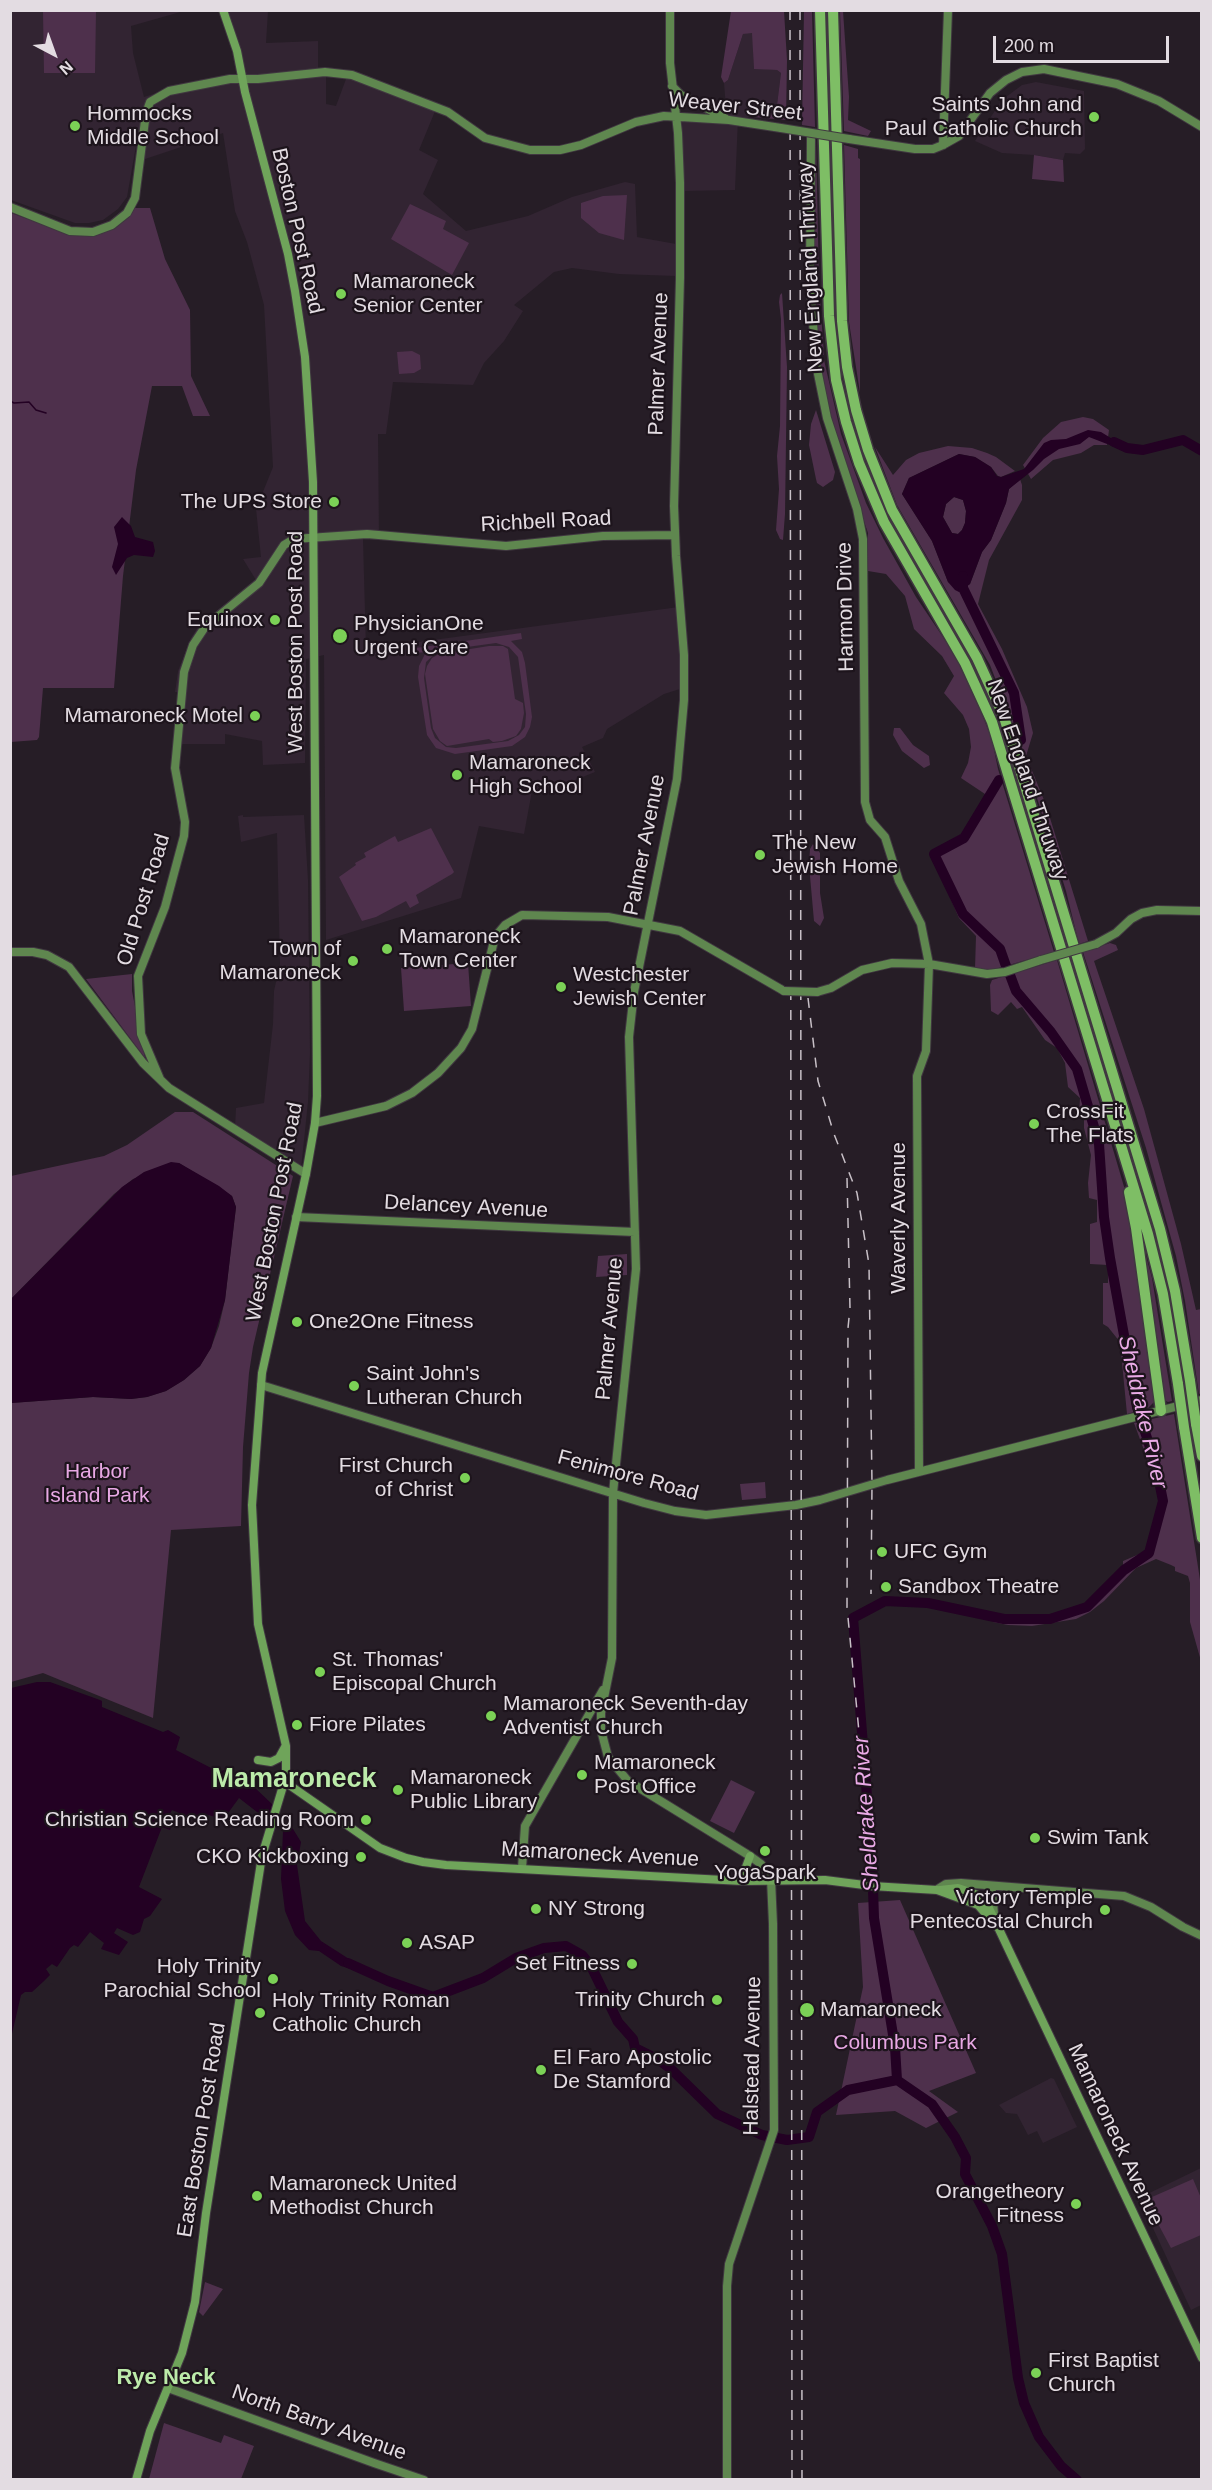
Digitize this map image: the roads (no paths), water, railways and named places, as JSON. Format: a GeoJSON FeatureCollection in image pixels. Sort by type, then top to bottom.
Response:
{"type":"FeatureCollection","features":[{"type":"Feature","properties":{"kind":"highway","name":"New England Thruway"},"geometry":{"type":"LineString","coordinates":[[820,10],[829,316],[836,380],[846,422],[866,483],[884,522],[965,663],[992,722],[1154,1253],[1178,1384],[1202,1538]]}},
{"type":"Feature","properties":{"kind":"highway","name":"New England Thruway"},"geometry":{"type":"LineString","coordinates":[[833,10],[842,321],[847,367],[856,410],[875,471],[892,510],[911,547],[977,658],[1007,727],[1160,1229],[1175,1292],[1202,1456]]}},
{"type":"Feature","properties":{"kind":"highway"},"geometry":{"type":"LineString","coordinates":[[1113,1116],[1136,1228],[1161,1411]]}},
{"type":"Feature","properties":{"kind":"main road","name":"Boston Post Road"},"geometry":{"type":"LineString","coordinates":[[224,10],[237,51],[296,291],[305,357],[311,465]]}},
{"type":"Feature","properties":{"kind":"main road","name":"West Boston Post Road"},"geometry":{"type":"LineString","coordinates":[[285,1782],[286,1746],[258,1624],[252,1505],[261,1385],[266,1350],[306,1174],[315,1123],[317,1046],[311,465]]}},
{"type":"Feature","properties":{"kind":"main road"},"geometry":{"type":"LineString","coordinates":[[258,1760],[271,1762],[279,1758],[286,1746]]}},
{"type":"Feature","properties":{"kind":"main road","name":"Mamaroneck Avenue"},"geometry":{"type":"LineString","coordinates":[[285,1782],[364,1839],[406,1858],[446,1865],[736,1880],[825,1880],[937,1890],[980,1902],[997,1927],[1202,2358]]}},
{"type":"Feature","properties":{"kind":"main road","name":"East Boston Post Road"},"geometry":{"type":"LineString","coordinates":[[136,2480],[150,2431],[182,2353],[195,2302],[206,2213],[262,1856],[285,1782]]}},
{"type":"Feature","properties":{"kind":"main road"},"geometry":{"type":"LineString","coordinates":[[736,1880],[746,1867],[750,1856]]}},
{"type":"Feature","properties":{"kind":"street","name":"Palmer Avenue"},"geometry":{"type":"LineString","coordinates":[[670,10],[672,87],[678,133],[680,242],[674,535],[684,656],[683,721],[676,779],[634,992],[628,1037],[635,1232],[634,1290],[613,1493],[612,1658],[606,1684],[601,1730],[608,1757],[628,1781],[750,1856]]}},
{"type":"Feature","properties":{"kind":"street"},"geometry":{"type":"LineString","coordinates":[[943,145],[948,10]]}},
{"type":"Feature","properties":{"kind":"street"},"geometry":{"type":"LineString","coordinates":[[943,145],[959,136],[990,93],[1006,80],[1022,72],[1044,69],[1117,84],[1159,101],[1202,126]]}},
{"type":"Feature","properties":{"kind":"street","name":"Weaver Street"},"geometry":{"type":"LineString","coordinates":[[10,207],[70,231],[93,232],[112,225],[127,213],[135,198],[146,113],[150,102],[169,91],[230,79],[325,72],[352,75],[448,112],[485,138],[530,150],[560,150],[596,139],[636,122],[664,116],[729,120],[811,135],[915,149],[933,149],[943,145]]}},
{"type":"Feature","properties":{"kind":"street"},"geometry":{"type":"LineString","coordinates":[[672,87],[681,95],[729,120]]}},
{"type":"Feature","properties":{"kind":"street","name":"Harmon Drive"},"geometry":{"type":"LineString","coordinates":[[811,135],[810,281],[816,364],[827,418],[864,538],[865,802],[870,820],[885,837],[899,881],[921,924],[929,964]]}},
{"type":"Feature","properties":{"kind":"street","name":"Richbell Road"},"geometry":{"type":"LineString","coordinates":[[312,537],[367,534],[506,546],[594,537],[674,535]]}},
{"type":"Feature","properties":{"kind":"street","name":"Old Post Road"},"geometry":{"type":"LineString","coordinates":[[160,1080],[141,1034],[138,1019],[138,976],[165,907],[184,836],[185,822],[176,768],[184,672],[199,635],[212,621],[260,583],[284,545],[294,539],[312,537]]}},
{"type":"Feature","properties":{"kind":"street"},"geometry":{"type":"LineString","coordinates":[[315,1123],[386,1106],[412,1093],[438,1073],[467,1040],[476,1015],[495,937],[504,925],[516,916],[580,914],[680,931],[784,991],[817,992],[831,988],[868,968],[892,963],[929,964],[987,975],[1005,972],[1096,944],[1116,933],[1131,919],[1142,913],[1157,910],[1202,911]]}},
{"type":"Feature","properties":{"kind":"street"},"geometry":{"type":"LineString","coordinates":[[10,952],[33,952],[47,955],[69,967],[143,1063],[160,1080],[187,1100],[306,1174]]}},
{"type":"Feature","properties":{"kind":"street","name":"Waverly Avenue"},"geometry":{"type":"LineString","coordinates":[[919,1473],[917,1076],[923,1065],[926,1051],[929,964]]}},
{"type":"Feature","properties":{"kind":"street","name":"Delancey Avenue"},"geometry":{"type":"LineString","coordinates":[[296,1217],[635,1232]]}},
{"type":"Feature","properties":{"kind":"street","name":"Fenimore Road"},"geometry":{"type":"LineString","coordinates":[[261,1385],[613,1493],[675,1511],[706,1515],[796,1505],[1202,1400]]}},
{"type":"Feature","properties":{"kind":"street","name":"Palmer Avenue"},"geometry":{"type":"LineString","coordinates":[[522,1868],[525,1826],[606,1684]]}},
{"type":"Feature","properties":{"kind":"street"},"geometry":{"type":"LineString","coordinates":[[750,1856],[761,1864],[771,1879]]}},
{"type":"Feature","properties":{"kind":"street","name":"Halstead Avenue"},"geometry":{"type":"LineString","coordinates":[[727,2480],[729,2264],[774,2130],[771,1879]]}},
{"type":"Feature","properties":{"kind":"street","name":"Mamaroneck Avenue"},"geometry":{"type":"LineString","coordinates":[[937,1890],[946,1884],[984,1885],[995,1888],[1124,1896],[1151,1907],[1202,1936]]}},
{"type":"Feature","properties":{"kind":"street"},"geometry":{"type":"LineString","coordinates":[[980,1902],[984,1885]]}},
{"type":"Feature","properties":{"kind":"street"},"geometry":{"type":"LineString","coordinates":[[980,1902],[995,1888]]}},
{"type":"Feature","properties":{"kind":"street"},"geometry":{"type":"LineString","coordinates":[[995,1888],[991,1900],[997,1927]]}},
{"type":"Feature","properties":{"kind":"street","name":"North Barry Avenue"},"geometry":{"type":"LineString","coordinates":[[168,2388],[363,2460],[424,2480]]}},
{"type":"Feature","properties":{"kind":"waterway"},"geometry":{"type":"LineString","coordinates":[[10,401],[29,402],[36,410],[46,413]]}},
{"type":"Feature","properties":{"kind":"waterway","name":"Sheldrake River"},"geometry":{"type":"LineString","coordinates":[[1114,442],[1127,448],[1143,450],[1183,440],[1202,451]]}},
{"type":"Feature","properties":{"kind":"waterway","name":"Sheldrake River"},"geometry":{"type":"LineString","coordinates":[[963,576],[963,588],[1014,693],[1021,740]]}},
{"type":"Feature","properties":{"kind":"waterway","name":"Sheldrake River"},"geometry":{"type":"LineString","coordinates":[[999,780],[964,838],[934,854],[963,914],[1000,949],[1006,966]]}},
{"type":"Feature","properties":{"kind":"waterway","name":"Sheldrake River"},"geometry":{"type":"LineString","coordinates":[[897,2080],[895,2047],[874,1918],[872,1860],[853,1618],[885,1601],[928,1603],[1004,1619],[1050,1619],[1087,1607],[1124,1570],[1149,1553],[1163,1501],[1156,1466],[1137,1407],[1110,1258],[1104,1217],[1099,1144],[1077,1069],[1051,1032],[1016,991],[1010,975]]}},
{"type":"Feature","properties":{"kind":"waterway"},"geometry":{"type":"LineString","coordinates":[[348,1963],[388,1981],[433,1997],[483,1978],[516,1958],[544,1948],[566,1946],[582,1955],[591,1966],[618,2022],[633,2039],[635,2048],[671,2069],[717,2114],[762,2135],[787,2140],[809,2137],[817,2112],[848,2090],[897,2080],[932,2104],[955,2137],[966,2158],[965,2174],[992,2226],[1002,2254],[1018,2378],[1024,2403],[1039,2437],[1061,2466],[1077,2480]]}},
{"type":"Feature","properties":{"kind":"railway"},"geometry":{"type":"LineString","coordinates":[[790,10],[792,2480]]}},
{"type":"Feature","properties":{"kind":"railway"},"geometry":{"type":"LineString","coordinates":[[800,10],[802,2480]]}},
{"type":"Feature","properties":{"kind":"railway"},"geometry":{"type":"LineString","coordinates":[[808,998],[818,1081],[834,1134],[857,1193],[869,1264],[871,1594]]}},
{"type":"Feature","properties":{"kind":"railway"},"geometry":{"type":"LineString","coordinates":[[847,1178],[850,1308],[847,1607],[859,1732]]}},
{"type":"Feature","properties":{"kind":"place","name":"Saints John and Paul Catholic Church"},"geometry":{"type":"Point","coordinates":[1094,117]}},
{"type":"Feature","properties":{"kind":"place","name":"Hommocks Middle School"},"geometry":{"type":"Point","coordinates":[75,126]}},
{"type":"Feature","properties":{"kind":"place","name":"Mamaroneck Senior Center"},"geometry":{"type":"Point","coordinates":[341,294]}},
{"type":"Feature","properties":{"kind":"place","name":"The UPS Store"},"geometry":{"type":"Point","coordinates":[334,502]}},
{"type":"Feature","properties":{"kind":"place","name":"Equinox"},"geometry":{"type":"Point","coordinates":[275,620]}},
{"type":"Feature","properties":{"kind":"place","name":"PhysicianOne Urgent Care"},"geometry":{"type":"Point","coordinates":[340,636]}},
{"type":"Feature","properties":{"kind":"place","name":"Mamaroneck Motel"},"geometry":{"type":"Point","coordinates":[255,716]}},
{"type":"Feature","properties":{"kind":"place","name":"Mamaroneck High School"},"geometry":{"type":"Point","coordinates":[457,775]}},
{"type":"Feature","properties":{"kind":"place","name":"The New Jewish Home"},"geometry":{"type":"Point","coordinates":[760,855]}},
{"type":"Feature","properties":{"kind":"place","name":"Mamaroneck Town Center"},"geometry":{"type":"Point","coordinates":[387,949]}},
{"type":"Feature","properties":{"kind":"place","name":"Town of Mamaroneck"},"geometry":{"type":"Point","coordinates":[353,961]}},
{"type":"Feature","properties":{"kind":"place","name":"Westchester Jewish Center"},"geometry":{"type":"Point","coordinates":[561,987]}},
{"type":"Feature","properties":{"kind":"place","name":"CrossFit The Flats"},"geometry":{"type":"Point","coordinates":[1034,1124]}},
{"type":"Feature","properties":{"kind":"place","name":"One2One Fitness"},"geometry":{"type":"Point","coordinates":[297,1322]}},
{"type":"Feature","properties":{"kind":"place","name":"Saint John's Lutheran Church"},"geometry":{"type":"Point","coordinates":[354,1386]}},
{"type":"Feature","properties":{"kind":"place","name":"First Church of Christ"},"geometry":{"type":"Point","coordinates":[465,1478]}},
{"type":"Feature","properties":{"kind":"place","name":"UFC Gym"},"geometry":{"type":"Point","coordinates":[882,1552]}},
{"type":"Feature","properties":{"kind":"place","name":"Sandbox Theatre"},"geometry":{"type":"Point","coordinates":[886,1587]}},
{"type":"Feature","properties":{"kind":"place","name":"St. Thomas' Episcopal Church"},"geometry":{"type":"Point","coordinates":[320,1672]}},
{"type":"Feature","properties":{"kind":"place","name":"Mamaroneck Seventh-day Adventist Church"},"geometry":{"type":"Point","coordinates":[491,1716]}},
{"type":"Feature","properties":{"kind":"place","name":"Fiore Pilates"},"geometry":{"type":"Point","coordinates":[297,1725]}},
{"type":"Feature","properties":{"kind":"place","name":"Mamaroneck Post Office"},"geometry":{"type":"Point","coordinates":[582,1775]}},
{"type":"Feature","properties":{"kind":"place","name":"Mamaroneck Public Library"},"geometry":{"type":"Point","coordinates":[398,1790]}},
{"type":"Feature","properties":{"kind":"place","name":"Christian Science Reading Room"},"geometry":{"type":"Point","coordinates":[366,1820]}},
{"type":"Feature","properties":{"kind":"place","name":"Swim Tank"},"geometry":{"type":"Point","coordinates":[1035,1838]}},
{"type":"Feature","properties":{"kind":"place","name":"YogaSpark"},"geometry":{"type":"Point","coordinates":[765,1851]}},
{"type":"Feature","properties":{"kind":"place","name":"CKO Kickboxing"},"geometry":{"type":"Point","coordinates":[361,1857]}},
{"type":"Feature","properties":{"kind":"place","name":"NY Strong"},"geometry":{"type":"Point","coordinates":[536,1909]}},
{"type":"Feature","properties":{"kind":"place","name":"Victory Temple Pentecostal Church"},"geometry":{"type":"Point","coordinates":[1105,1910]}},
{"type":"Feature","properties":{"kind":"place","name":"ASAP"},"geometry":{"type":"Point","coordinates":[407,1943]}},
{"type":"Feature","properties":{"kind":"place","name":"Set Fitness"},"geometry":{"type":"Point","coordinates":[632,1964]}},
{"type":"Feature","properties":{"kind":"place","name":"Holy Trinity Parochial School"},"geometry":{"type":"Point","coordinates":[273,1979]}},
{"type":"Feature","properties":{"kind":"place","name":"Trinity Church"},"geometry":{"type":"Point","coordinates":[717,2000]}},
{"type":"Feature","properties":{"kind":"place","name":"Mamaroneck"},"geometry":{"type":"Point","coordinates":[807,2010]}},
{"type":"Feature","properties":{"kind":"place","name":"Holy Trinity Roman Catholic Church"},"geometry":{"type":"Point","coordinates":[260,2013]}},
{"type":"Feature","properties":{"kind":"place","name":"El Faro Apostolic De Stamford"},"geometry":{"type":"Point","coordinates":[541,2070]}},
{"type":"Feature","properties":{"kind":"place","name":"Mamaroneck United Methodist Church"},"geometry":{"type":"Point","coordinates":[257,2196]}},
{"type":"Feature","properties":{"kind":"place","name":"Orangetheory Fitness"},"geometry":{"type":"Point","coordinates":[1076,2204]}},
{"type":"Feature","properties":{"kind":"place","name":"First Baptist Church"},"geometry":{"type":"Point","coordinates":[1036,2373]}},
{"type":"Feature","properties":{"kind":"district","name":"Mamaroneck"},"geometry":{"type":"Point","coordinates":[294,1780]}},
{"type":"Feature","properties":{"kind":"district","name":"Rye Neck"},"geometry":{"type":"Point","coordinates":[166,2378]}},
{"type":"Feature","properties":{"kind":"park label","name":"Harbor Island Park"},"geometry":{"type":"Point","coordinates":[97,1484]}},
{"type":"Feature","properties":{"kind":"park label","name":"Columbus Park"},"geometry":{"type":"Point","coordinates":[905,2043]}}]}
